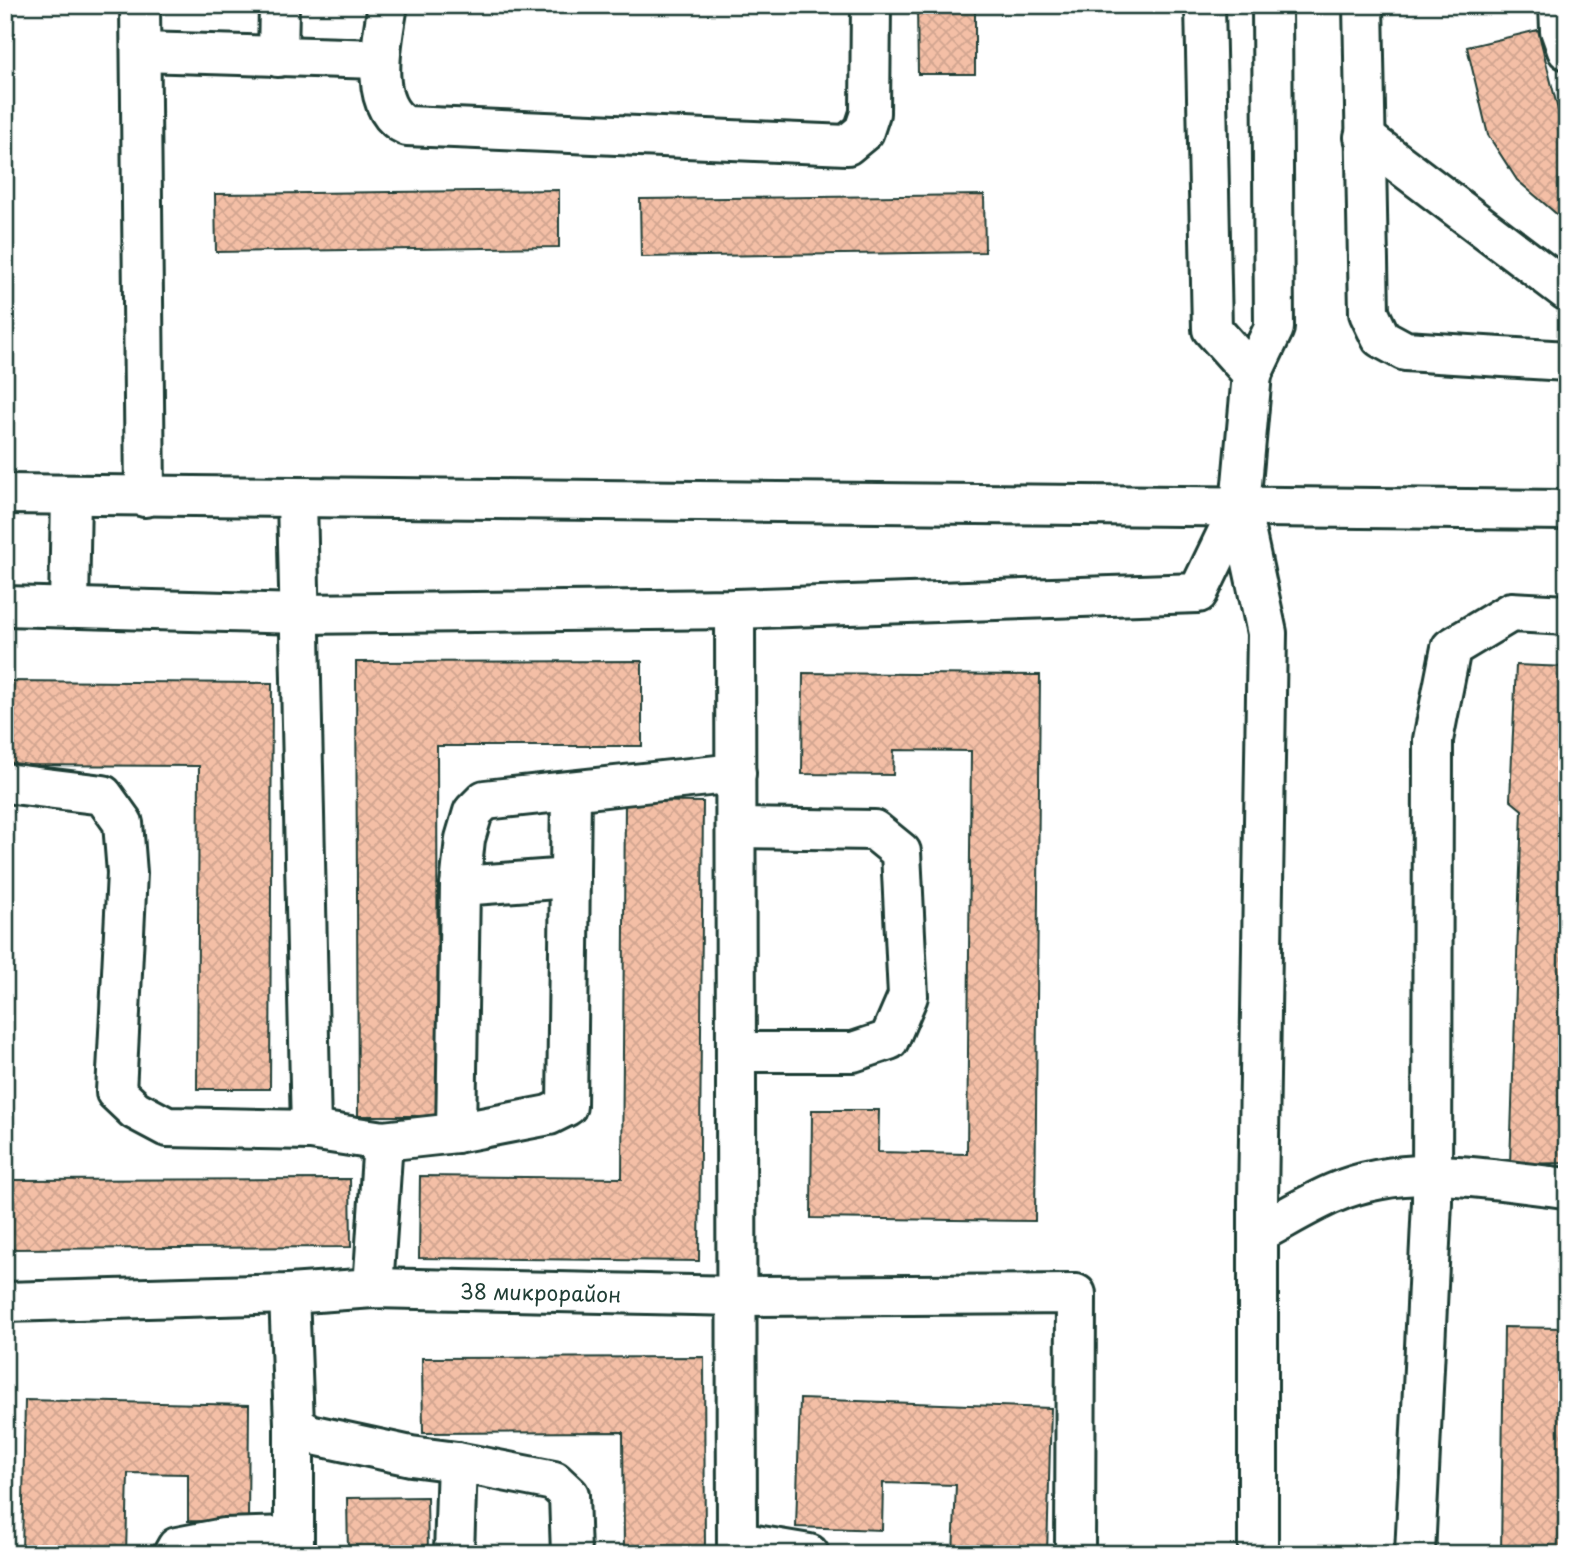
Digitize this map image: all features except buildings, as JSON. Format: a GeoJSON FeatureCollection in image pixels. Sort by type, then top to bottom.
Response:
{"type":"FeatureCollection","features":[{"type":"Feature","properties":{"kind":"street"},"geometry":{"type":"LineString","coordinates":[[141,5],[145,497]]}},
{"type":"Feature","properties":{"kind":"street"},"geometry":{"type":"LineString","coordinates":[[278,57],[279,5]]}},
{"type":"Feature","properties":{"kind":"street"},"geometry":{"type":"LineString","coordinates":[[387,5],[379,60],[386,108],[395,121],[407,126],[847,145],[864,131],[870,113],[871,5]]}},
{"type":"Feature","properties":{"kind":"street"},"geometry":{"type":"LineString","coordinates":[[1205,5],[1212,329],[1252,374]]}},
{"type":"Feature","properties":{"kind":"street"},"geometry":{"type":"LineString","coordinates":[[1258,1554],[1258,1233],[1267,633],[1240,506],[1252,374],[1274,328],[1272,5]]}},
{"type":"Feature","properties":{"kind":"street"},"geometry":{"type":"LineString","coordinates":[[1363,5],[1369,313],[1381,338],[1405,351],[1567,360]]}},
{"type":"Feature","properties":{"kind":"street"},"geometry":{"type":"LineString","coordinates":[[1559,5],[1560,30],[1567,50]]}},
{"type":"Feature","properties":{"kind":"street"},"geometry":{"type":"LineString","coordinates":[[141,52],[379,60]]}},
{"type":"Feature","properties":{"kind":"street"},"geometry":{"type":"LineString","coordinates":[[1364,137],[1567,291]]}},
{"type":"Feature","properties":{"kind":"street"},"geometry":{"type":"LineString","coordinates":[[5,494],[1567,510]]}},
{"type":"Feature","properties":{"kind":"street"},"geometry":{"type":"LineString","coordinates":[[69,608],[71,495]]}},
{"type":"Feature","properties":{"kind":"street"},"geometry":{"type":"LineString","coordinates":[[297,498],[311,1130]]}},
{"type":"Feature","properties":{"kind":"street"},"geometry":{"type":"LineString","coordinates":[[5,606],[300,614],[735,609],[1198,593],[1240,506]]}},
{"type":"Feature","properties":{"kind":"street"},"geometry":{"type":"LineString","coordinates":[[735,609],[738,1548],[809,1554]]}},
{"type":"Feature","properties":{"kind":"street"},"geometry":{"type":"LineString","coordinates":[[1415,1554],[1432,1174],[1433,740],[1451,648],[1511,612],[1567,615]]}},
{"type":"Feature","properties":{"kind":"street"},"geometry":{"type":"LineString","coordinates":[[456,1133],[460,886],[465,839],[473,812],[485,800],[736,773]]}},
{"type":"Feature","properties":{"kind":"street"},"geometry":{"type":"LineString","coordinates":[[5,783],[103,795],[123,823],[127,873],[116,1092],[135,1110],[167,1127],[311,1130],[383,1141],[456,1133],[549,1115],[567,1106],[571,792]]}},
{"type":"Feature","properties":{"kind":"street"},"geometry":{"type":"LineString","coordinates":[[736,828],[874,830],[901,852],[908,996],[889,1040],[853,1052],[738,1052]]}},
{"type":"Feature","properties":{"kind":"street"},"geometry":{"type":"LineString","coordinates":[[460,886],[570,878]]}},
{"type":"Feature","properties":{"kind":"street"},"geometry":{"type":"LineString","coordinates":[[373,1287],[383,1141]]}},
{"type":"Feature","properties":{"kind":"street"},"geometry":{"type":"LineString","coordinates":[[1258,1233],[1334,1192],[1371,1182],[1432,1174],[1567,1188]]}},
{"type":"Feature","properties":{"kind":"street","name":"38 микрорайон"},"geometry":{"type":"LineString","coordinates":[[5,1302],[16,1299],[289,1294],[373,1287],[738,1296],[1076,1294],[1074,1554]]}},
{"type":"Feature","properties":{"kind":"street"},"geometry":{"type":"LineString","coordinates":[[173,1554],[177,1547],[224,1538],[294,1545],[295,1424],[289,1294]]}},
{"type":"Feature","properties":{"kind":"street"},"geometry":{"type":"LineString","coordinates":[[295,1424],[309,1434],[411,1457],[457,1462],[554,1481],[569,1495],[571,1554]]}},
{"type":"Feature","properties":{"kind":"street"},"geometry":{"type":"LineString","coordinates":[[454,1554],[457,1462]]}}]}
